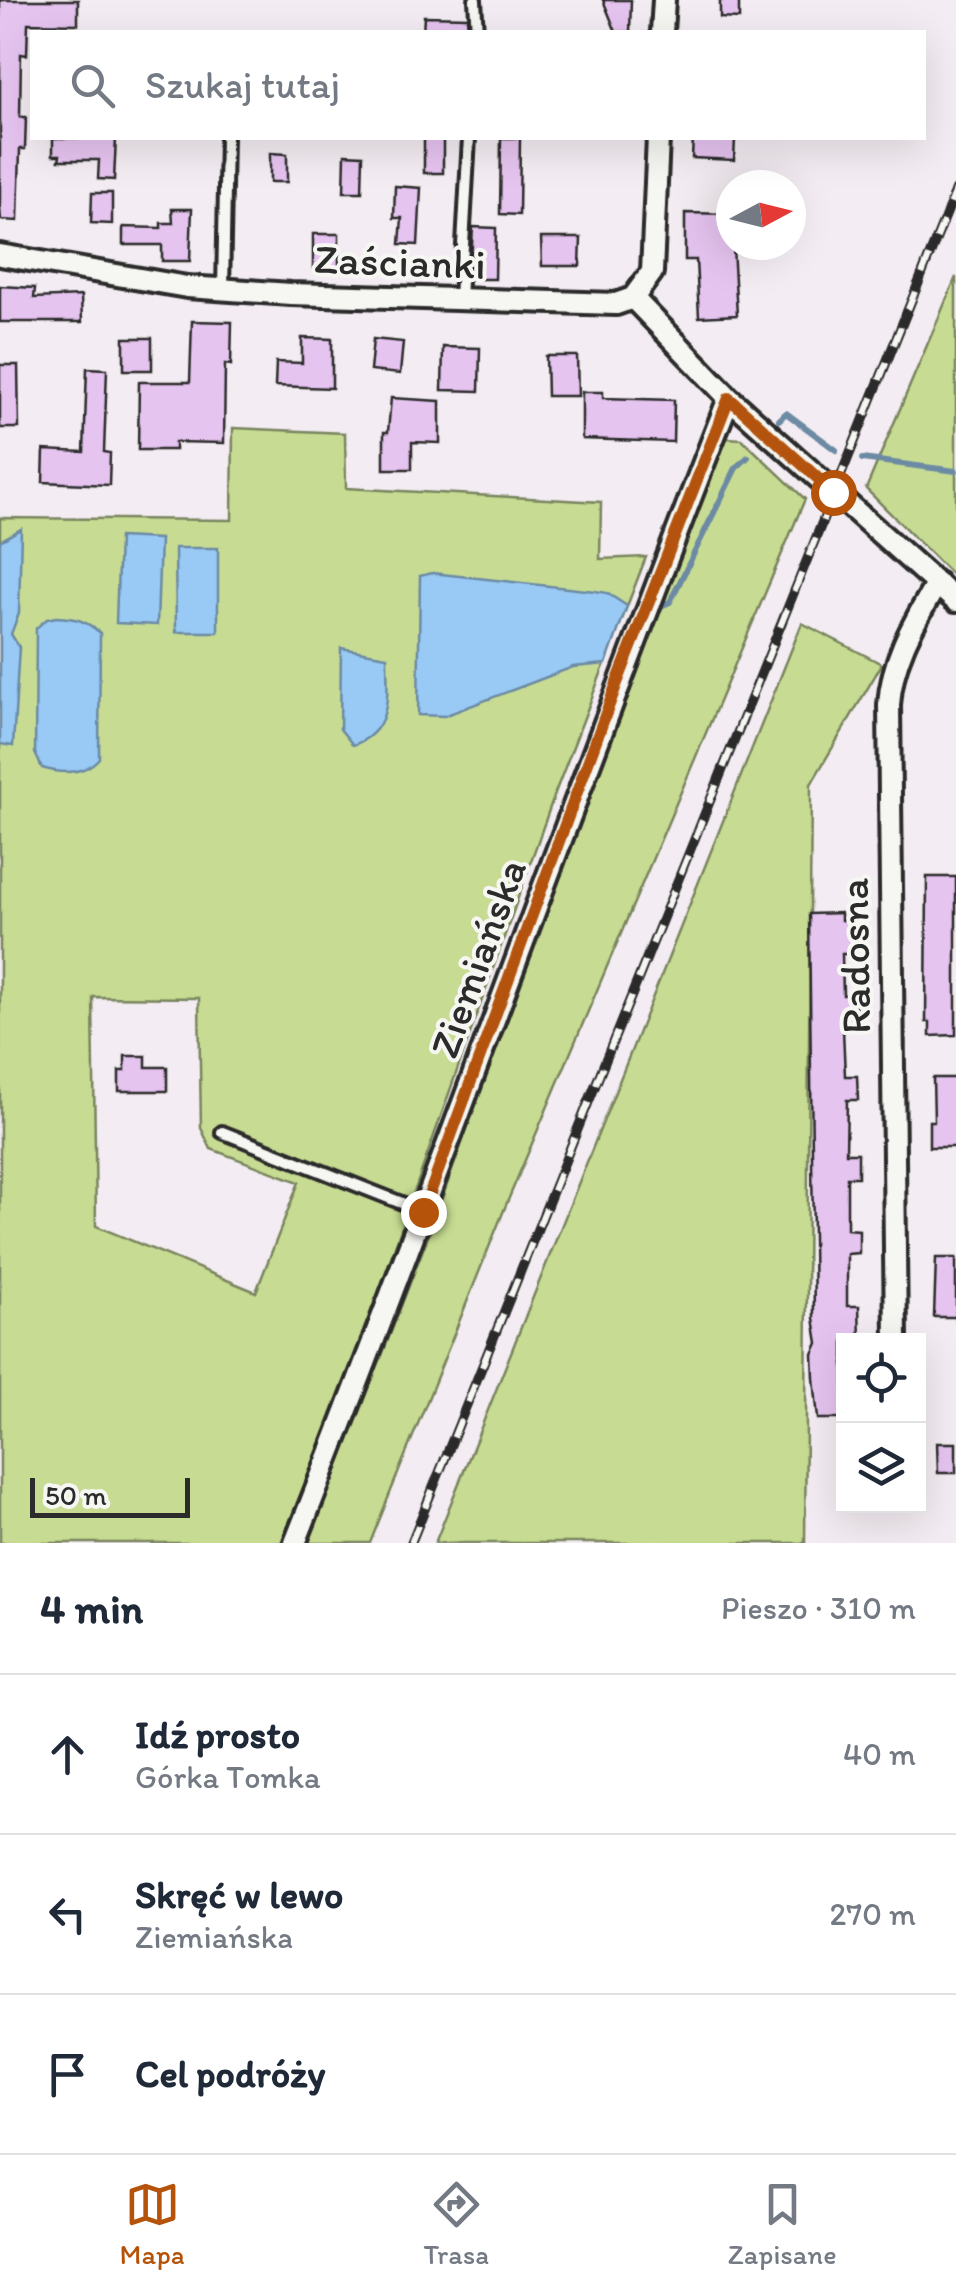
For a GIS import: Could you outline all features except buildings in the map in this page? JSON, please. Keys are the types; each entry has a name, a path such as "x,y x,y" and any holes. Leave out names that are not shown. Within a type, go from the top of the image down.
{"street":[{"path":"662,30 664,0"},
{"path":"658,140 652,272 632,298 729,398 956,601"},
{"name":"Zaścianki","path":"0,255 223,290 598,306 632,298"},
{"name":"Ziemiańska","path":"295,1543 423,1212 617,683 729,398"},
{"name":"Radosna","path":"896,1333 889,705 891,675 903,643 937,582"}],"lane":[{"path":"475,0 477,30"},
{"path":"223,290 226,140"},
{"path":"460,300 469,140"},
{"path":"222,1132 423,1212"}],"green space":[{"path":"956,277 956,579 866,489"},
{"path":"233,428 345,433 346,488 601,502 600,559 646,557 555,793 363,1337 281,1543 0,1543 0,518 232,520","holes":["93,997 199,998 201,1128 211,1149 299,1182 256,1292 96,1226"]},
{"path":"727,438 742,439 805,499 506,1205 370,1543 309,1543 431,1229 597,769"},
{"path":"802,623 882,664 811,784 805,1543 435,1543"}],"water":[{"path":"21,529 19,613 11,634 19,647 13,746 0,744 0,541"},
{"path":"119,537 160,539 157,625 116,623"},
{"path":"175,548 218,548 218,632 176,632"},
{"path":"432,573 607,593 627,606 606,664 573,667 444,716 418,715 420,576"},
{"path":"56,617 80,620 100,633 99,758 87,768 72,772 42,768 35,753 36,628"},
{"path":"341,648 387,656 387,696 382,720 366,739 353,745 340,729"}],"waterway":[{"path":"779,420 786,413 836,450"},
{"path":"656,608 670,602 736,468 748,457"},
{"path":"862,459 956,471"}],"railway":[{"path":"411,1543 956,190"}],"route":[{"path":"423,1212 617,683 729,398 833,492"}]}
